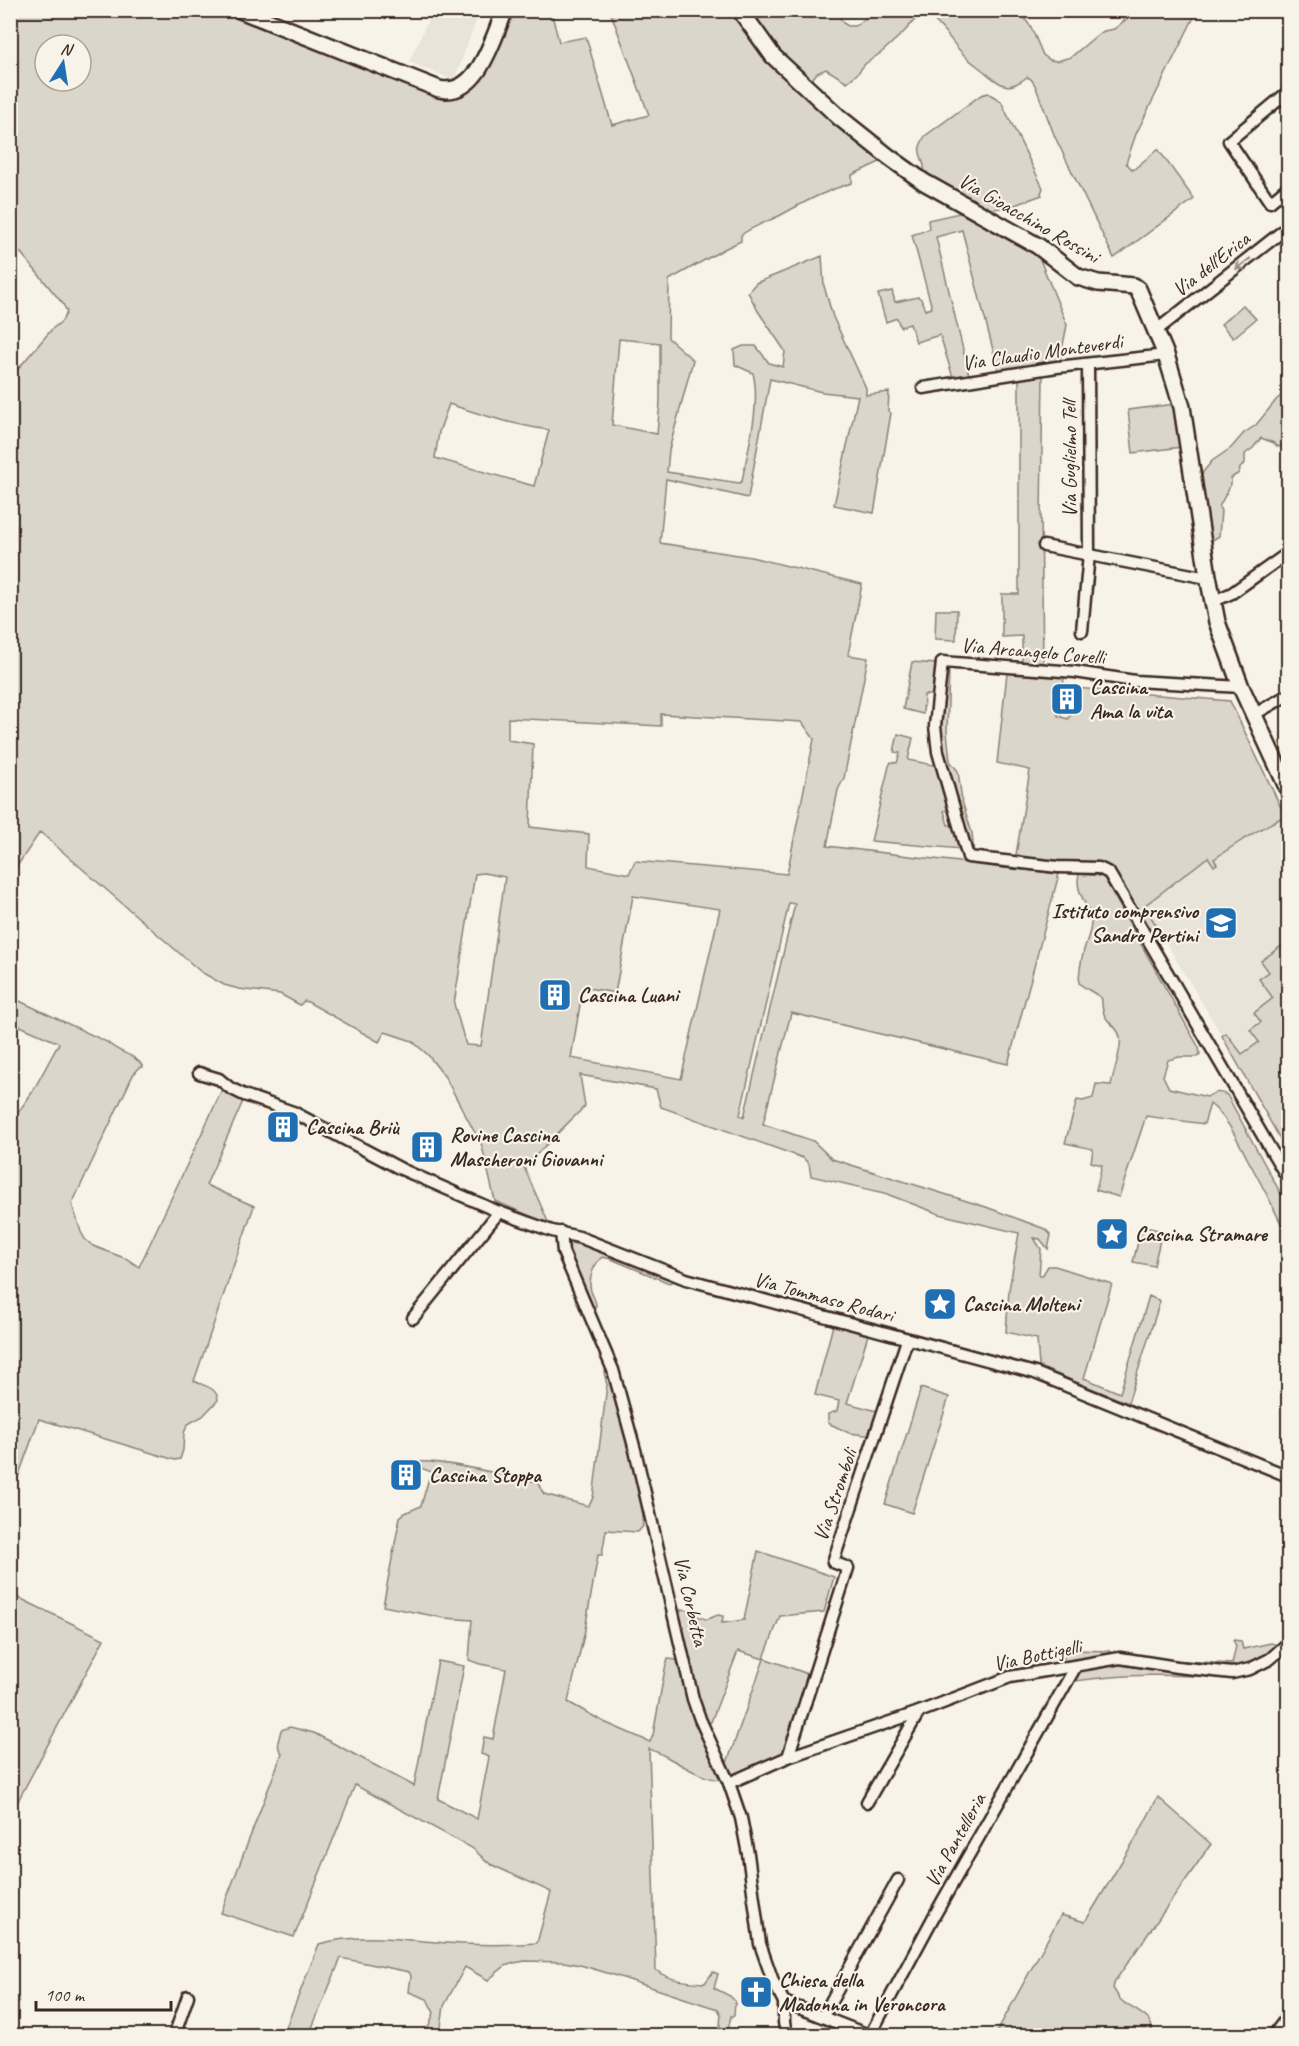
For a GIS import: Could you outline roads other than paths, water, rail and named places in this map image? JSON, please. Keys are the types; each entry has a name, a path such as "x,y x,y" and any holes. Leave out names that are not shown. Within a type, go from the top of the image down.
{"street":[{"path":"240,10 274,17 428,84 441,86 458,83 483,61 505,10"},
{"name":"Via Gioacchino Rossini","path":"740,10 773,57 840,118 924,182 1038,246 1078,277 1098,283 1134,286 1140,292 1166,356 1185,419 1212,602 1217,622 1241,687 1288,789"},
{"path":"1288,92 1229,141 1270,202 1288,187"},
{"name":"Via dell'Erica","path":"1156,330 1288,227"},
{"name":"Via Claudio Monteverdi","path":"923,388 1088,364 1166,356"},
{"name":"Via Guglielmo Tell","path":"1082,631 1089,554 1088,364"},
{"name":"Via Guglielmo Tell","path":"1044,546 1202,577 1208,576"},
{"path":"1212,602 1232,593 1288,553"},
{"name":"Via Arcangelo Corelli","path":"1241,687 1135,681 1075,672 942,662 935,726 938,752 968,857 1058,867 1099,867 1109,873 1288,1179"},
{"path":"1253,715 1288,695"},
{"name":"Via Tommaso Rodari","path":"199,1072 219,1079 244,1095 293,1112 401,1169 500,1212 579,1237 686,1279 1035,1373 1288,1476"},
{"path":"413,1318 500,1212"},
{"name":"Via Corbetta","path":"561,1232 563,1252 613,1370 643,1483 693,1699 738,1809 747,1844 760,1944 784,2007"},
{"name":"Via Stromboli","path":"788,1757 848,1568 833,1562 907,1340"},
{"name":"Via Bottigelli","path":"729,1784 788,1757 919,1712 1010,1677 1120,1658 1232,1673 1250,1669 1270,1659 1288,1642"},
{"name":"Via Pantelleria","path":"871,2035 933,1918 1076,1666"},
{"path":"867,1802 919,1712"},
{"path":"823,2016 898,1880"},
{"path":"174,2036 188,1996"},
{"path":"786,2036 784,2007 823,2016 871,2035"},
{"path":"1273,2036 1288,2016"}],"place":[{"name":"Cascina Ama la vita","path":"1067,699"},
{"name":"Istituto comprensivo Sandro Pertini","path":"1221,923"},
{"name":"Cascina Luani","path":"555,995"},
{"name":"Cascina Briù","path":"283,1127"},
{"name":"Rovine Cascina Mascheroni Giovanni","path":"427,1147"},
{"name":"Cascina Stramare","path":"1112,1234"},
{"name":"Cascina Molteni","path":"940,1304"},
{"name":"Cascina Stoppa","path":"406,1475"},
{"name":"Chiesa della Madonna in Veroncora","path":"756,1992"}]}
